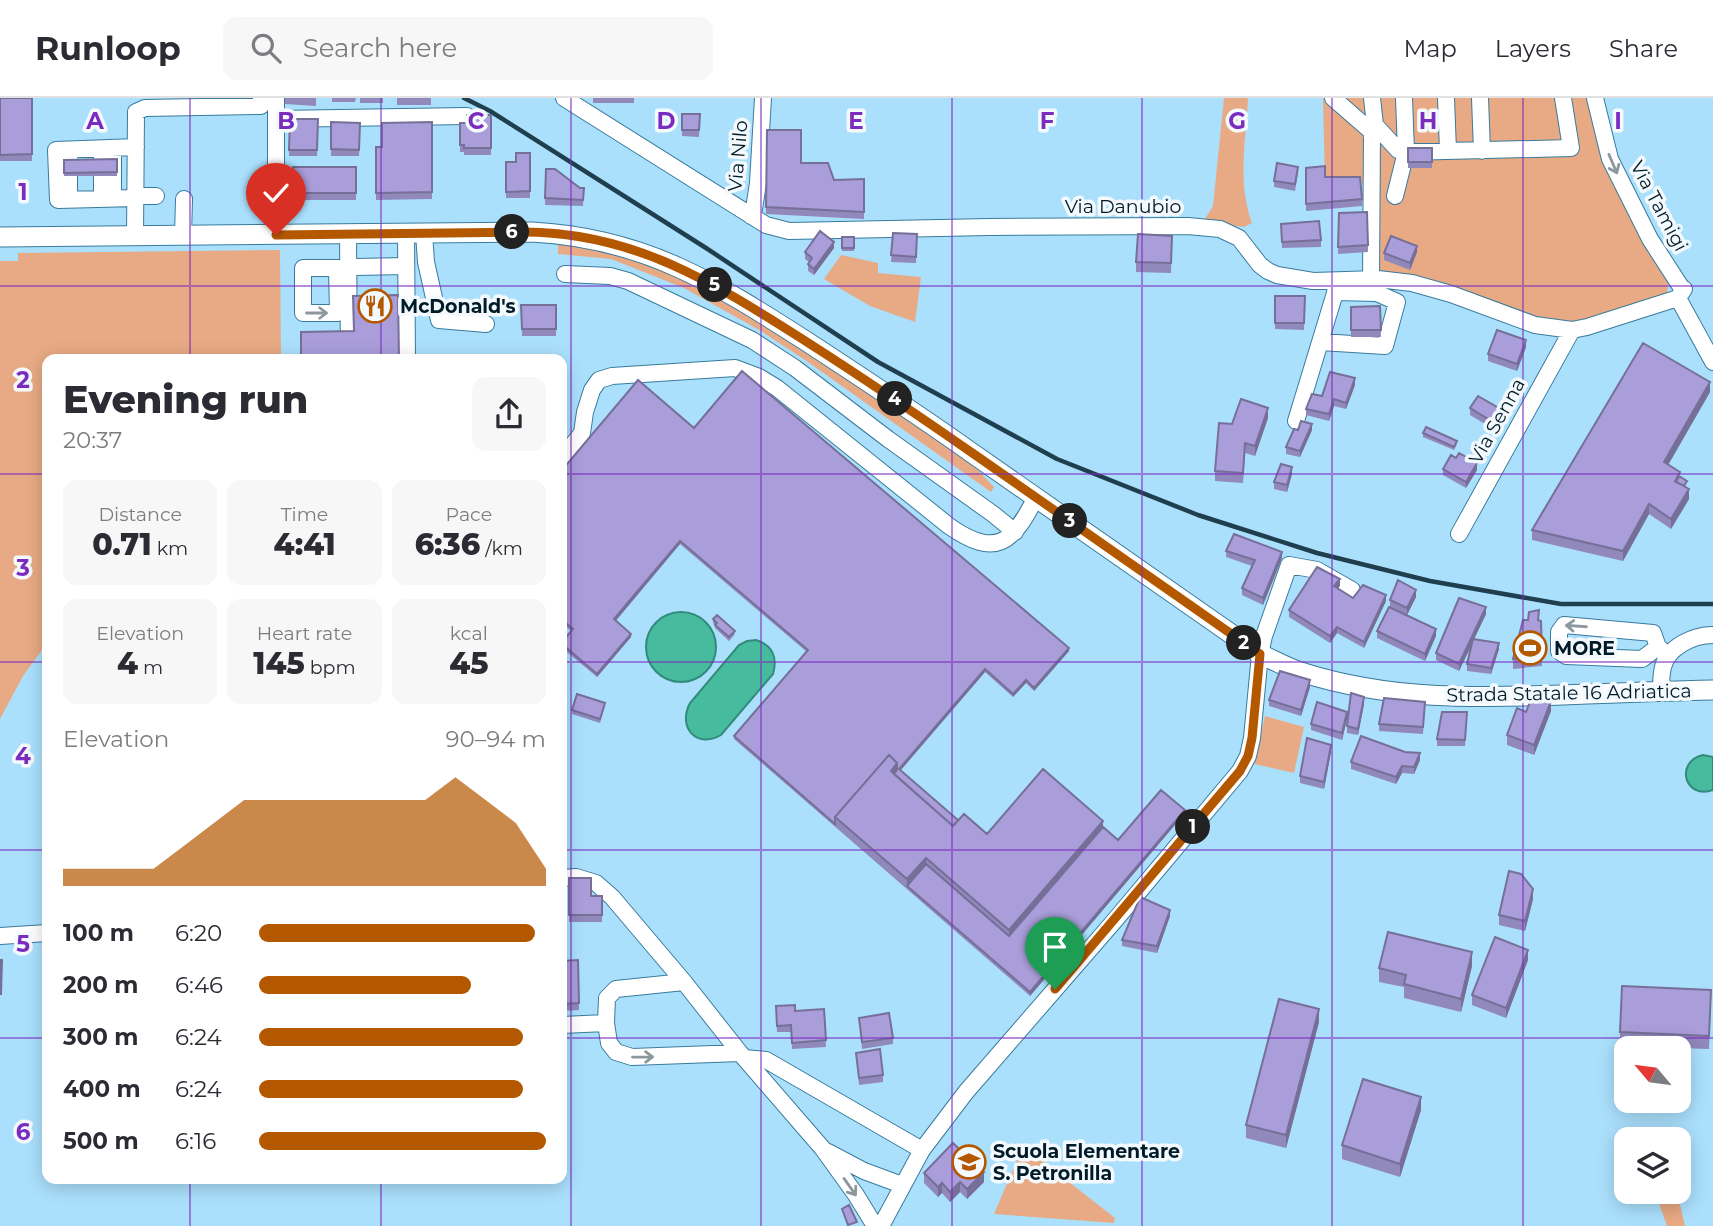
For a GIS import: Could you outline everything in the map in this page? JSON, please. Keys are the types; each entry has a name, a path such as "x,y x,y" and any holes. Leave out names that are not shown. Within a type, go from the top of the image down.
{"main road":[{"name":"Strada Statale 16 Adriatica","path":"0,237 523,232 552,233 615,244 667,262 718,286 765,315 890,396 1260,654 1304,673 1349,686 1452,697 1507,698 1713,691"}],"street":[{"path":"135,236 136,112 145,103 261,106 261,98"},
{"path":"276,98 276,235"},
{"name":"Via Danubio","path":"564,98 766,225 789,231 990,227 1220,229 1239,238 1260,265 1277,275 1336,286 1371,279 1412,283 1451,294 1535,325 1572,330 1681,294"},
{"name":"Via Nilo","path":"751,216 758,183 763,98"},
{"path":"1333,98 1372,132 1371,279"},
{"path":"1372,98 1375,125 1398,150 1406,152 1571,148 1563,98"},
{"path":"1395,196 1406,152 1404,98"},
{"path":"1446,98 1448,151"},
{"path":"1480,98 1482,150"},
{"name":"Via Tamigi","path":"1595,98 1610,159 1650,239 1681,287 1681,294 1713,362"},
{"path":"276,119 467,116"},
{"path":"107,148 108,198"},
{"path":"136,148 56,150 58,200 156,196"},
{"path":"74,150 75,200"},
{"path":"183,236 184,199"},
{"path":"407,354 406,266 415,233"},
{"path":"415,233 426,262 439,320 486,324"},
{"path":"348,234 343,268 349,354"},
{"path":"343,268 406,266"},
{"path":"565,274 610,276 628,281 752,340 795,368 1015,532"},
{"path":"1296,421 1336,286 1377,293 1397,302 1385,346 1320,342"},
{"name":"Via Senna","path":"1459,534 1572,330"},
{"path":"567,452 582,433 592,390 599,380 611,376 735,368 759,377 777,388 971,540 986,544 1008,538 1026,519 1036,498"},
{"path":"881,1226 922,1150 966,1092 1240,771 1248,756 1252,738 1264,636 1289,565 1317,570 1352,590"},
{"path":"1667,691 1663,651 1653,633 1564,625 1559,632 1559,651 1566,656 1642,659 1663,651 1682,643 1713,635"},
{"path":"567,878 576,877 596,883 612,897 822,1149 875,1226"},
{"path":"0,936 42,933"},
{"path":"684,982 616,989 607,999 606,1023 609,1043 616,1052 632,1057 742,1056 766,1060 922,1150"},
{"path":"567,1025 606,1023"},
{"path":"822,1149 864,1171 902,1185"}],"shaded area":[{"path":"1224,98 1248,98 1244,177 1247,208 1252,223 1244,227 1203,222 1213,206"},
{"path":"1323,98 1589,98 1645,243 1668,282 1667,295 1658,303 1556,337 1455,296 1375,276 1371,183 1325,184"},
{"path":"558,241 668,267 822,361 975,467 994,487 991,492 761,331 684,288 611,259 558,254"},
{"path":"280,250 281,354 42,354 42,650 23,676 0,719 0,261 18,261 18,253"},
{"path":"841,255 878,263 878,273 921,277 915,322 870,306 824,279"},
{"path":"681,612 706,622 716,647 706,672 681,682 656,672 646,647 656,622"},
{"path":"756,640 772,652 775,662 773,674 721,735 712,739 697,738 688,728 686,721 690,703 739,645"},
{"path":"1265,716 1304,727 1294,773 1254,764"},
{"path":"1703,755 1713,757 1713,790 1703,792 1690,785 1686,772 1694,759"},
{"path":"1023,1146 1115,1218 1114,1223 994,1214"},
{"path":"1659,1204 1680,1204 1685,1226 1667,1226"}],"building":[{"path":"0,98 32,98 32,154 0,155"},
{"path":"682,114 700,114 699,130 682,130"},
{"path":"467,115 491,115 491,148 464,148 464,145 460,145 460,123 468,123"},
{"path":"290,119 318,119 317,150 289,150"},
{"path":"331,122 360,123 359,150 331,149"},
{"path":"432,122 432,192 376,193 376,147 382,147 382,123"},
{"path":"767,130 801,130 801,163 828,163 834,180 864,179 864,212 766,207"},
{"path":"1408,148 1432,148 1432,162 1408,162"},
{"path":"516,153 530,153 530,191 506,192 506,162 516,162"},
{"path":"117,159 117,172 64,173 64,160"},
{"path":"1277,163 1298,167 1295,184 1274,181"},
{"path":"1325,166 1325,177 1360,177 1362,199 1306,204 1306,168"},
{"path":"293,167 356,167 356,193 293,193"},
{"path":"546,169 555,169 580,188 584,188 583,200 545,198"},
{"path":"1367,212 1368,245 1338,247 1339,213"},
{"path":"1319,221 1321,240 1282,242 1281,224"},
{"path":"820,231 834,242 814,269 808,264 812,258 805,252"},
{"path":"893,233 917,234 916,257 891,255"},
{"path":"1138,234 1172,236 1171,263 1136,262"},
{"path":"1391,236 1417,246 1410,263 1384,253"},
{"path":"842,237 854,237 854,248 842,248"},
{"path":"398,295 399,354 301,354 301,332 354,331 353,296"},
{"path":"1275,296 1305,296 1304,323 1275,323"},
{"path":"521,305 556,305 556,329 522,329"},
{"path":"1380,306 1381,330 1351,330 1351,307"},
{"path":"1497,330 1526,340 1517,364 1488,354"},
{"path":"1643,343 1710,382 1664,462 1680,472 1675,481 1689,489 1671,519 1649,504 1623,551 1532,530"},
{"path":"742,371 1069,648 1034,688 1026,680 1013,694 985,669 899,769 958,820 953,826 894,774 897,763 889,755 835,817 835,824 734,736 808,650 680,541 614,619 631,634 597,674 567,648 567,636 573,629 567,624 567,464 638,380 694,428"},
{"path":"1330,372 1355,378 1346,403 1334,399 1329,414 1306,409 1312,394 1322,396"},
{"path":"1478,396 1502,410 1495,423 1470,408"},
{"path":"1241,399 1268,408 1255,446 1245,443 1243,473 1215,471 1219,423 1232,424"},
{"path":"1301,421 1312,424 1300,451 1286,447 1294,429 1298,430"},
{"path":"1426,427 1457,441 1454,447 1423,433"},
{"path":"1459,453 1477,463 1466,482 1443,469 1451,455 1456,458"},
{"path":"1281,464 1292,467 1287,485 1274,482"},
{"path":"1679,476 1687,481 1684,486 1676,482"},
{"path":"1234,534 1282,552 1263,598 1242,588 1255,560 1226,551"},
{"path":"1317,567 1340,579 1334,586 1353,598 1363,585 1386,595 1364,642 1337,627 1330,636 1289,610"},
{"path":"1398,580 1416,590 1407,608 1390,600"},
{"path":"1459,598 1486,607 1459,664 1436,653"},
{"path":"1389,607 1436,629 1425,654 1377,631"},
{"name":"MORE","path":"1539,610 1542,656 1513,659 1523,620 1528,620 1529,612"},
{"path":"717,615 735,631 729,637 715,625 717,623 713,619"},
{"path":"1473,639 1499,643 1491,668 1467,664"},
{"path":"1280,671 1310,680 1301,710 1269,700"},
{"path":"1351,693 1364,697 1358,729 1347,726"},
{"path":"577,694 605,703 600,719 572,710"},
{"path":"1533,694 1551,701 1534,745 1507,735 1517,708 1526,712"},
{"path":"1384,698 1425,702 1423,727 1379,724"},
{"path":"1317,702 1347,712 1342,733 1311,724"},
{"path":"1442,712 1467,712 1465,740 1437,739"},
{"path":"1361,736 1405,752 1420,753 1414,767 1402,766 1396,777 1351,762"},
{"path":"1307,738 1331,745 1324,782 1300,776"},
{"path":"889,755 897,763 891,771 953,826 964,814 987,834 1043,769 1103,821 1009,930 926,858 907,879 835,817"},
{"path":"1161,790 1185,810 1030,992 907,886 926,864 1009,936 1103,827 1118,840"},
{"path":"1509,871 1521,874 1533,889 1525,921 1499,915"},
{"path":"569,878 591,878 591,896 602,896 602,915 569,915"},
{"path":"1140,897 1170,910 1157,946 1122,940"},
{"path":"1388,932 1472,952 1461,999 1404,984 1406,975 1379,968"},
{"path":"1495,937 1528,950 1506,1008 1472,995"},
{"path":"2,960 1,994 0,994"},
{"path":"578,960 579,1003 567,1004 567,961"},
{"path":"1622,986 1711,990 1709,1036 1620,1032"},
{"path":"1279,999 1319,1009 1286,1135 1246,1125"},
{"path":"795,1005 795,1011 824,1009 826,1040 792,1043 791,1025 777,1026 776,1006"},
{"path":"889,1013 893,1038 862,1042 859,1018"},
{"path":"880,1049 883,1075 859,1078 856,1053"},
{"path":"1363,1079 1421,1097 1400,1164 1342,1145"},
{"path":"953,1143 984,1172 967,1189 960,1182 950,1192 942,1183 938,1187 924,1173"},
{"path":"849,1205 857,1222 848,1225 842,1209"}],"railway":[{"path":"464,98 490,111 706,248 878,362 1057,459 1198,515 1317,553 1430,581 1561,604 1713,604"}],"place":[{"name":"McDonald's","path":"375,306"},
{"name":"MORE","path":"1530,648"},
{"name":"Scuola Elementare S. Petronilla","path":"969,1162"}],"route":[{"path":"276,235 552,233 615,244 667,262 737,297 890,396 1260,654 1252,738 1248,756 1240,771 1055,989"}]}
